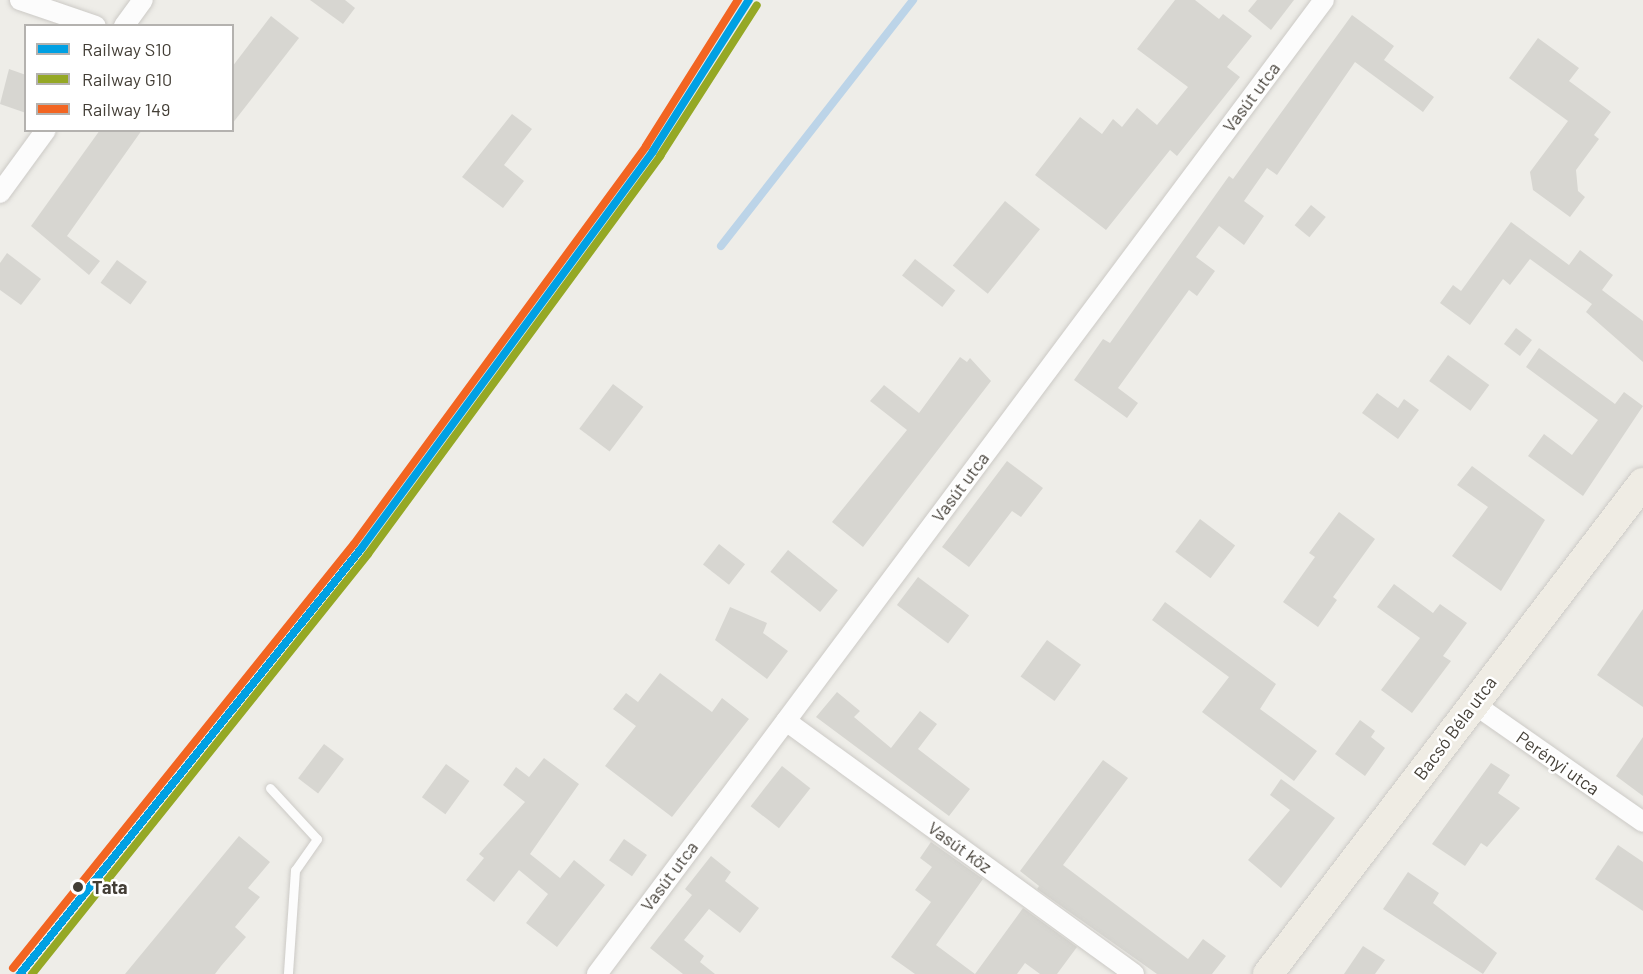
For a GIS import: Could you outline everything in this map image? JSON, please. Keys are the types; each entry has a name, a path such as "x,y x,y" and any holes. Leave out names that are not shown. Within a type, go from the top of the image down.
{"main road":[{"name":"Bacsó Béla utca","path":"1268,974 1643,483"}],"street":[{"path":"20,0 90,24"},
{"path":"125,24 143,0"},
{"name":"Vasút utca","path":"597,974 1323,0"},
{"path":"0,193 45,132"},
{"name":"Perényi utca","path":"1473,704 1643,822"},
{"name":"Vasút köz","path":"786,721 1134,974"}],"lane":[{"path":"270,788 317,839 302,856 293,878 288,974"}],"building":[{"path":"310,0 345,0 355,8 343,24"},
{"path":"1175,0 1195,0 1219,19 1223,14 1252,36 1227,67 1240,77 1177,156 1170,150 1106,230 1035,175 1080,117 1102,134 1113,119 1122,127 1137,108 1157,125 1188,87 1137,49"},
{"path":"1257,0 1294,0 1271,30 1248,11"},
{"path":"1352,15 1394,46 1384,60 1434,97 1423,112 1355,62 1277,175 1267,168 1244,201 1264,216 1244,245 1219,226 1196,257 1215,271 1197,296 1189,290 1118,388 1138,403 1127,418 1074,380 1103,339 1110,343 1229,176 1233,179"},
{"path":"271,16 299,38 234,121 234,64"},
{"path":"1538,38 1579,68 1569,81 1611,112 1594,135 1599,139 1576,170 1578,191 1585,197 1570,217 1533,190 1530,172 1568,121 1509,78"},
{"path":"9,69 24,74 24,112 0,104"},
{"path":"512,114 532,129 504,165 524,181 503,208 462,177"},
{"path":"99,132 141,132 67,236 100,261 89,275 31,226"},
{"path":"1005,201 1040,229 988,294 953,266"},
{"path":"1311,205 1326,217 1309,237 1295,225"},
{"path":"1511,222 1569,265 1580,250 1613,275 1602,290 1643,321 1643,362 1586,312 1592,304 1530,259 1510,285 1503,279 1470,325 1440,303 1453,285 1461,291"},
{"path":"7,253 41,279 21,305 0,290 0,263"},
{"path":"915,259 955,290 942,307 902,276"},
{"path":"117,260 147,282 130,304 101,283"},
{"path":"1516,328 1532,340 1520,356 1504,344"},
{"path":"1539,348 1615,404 1624,392 1643,406 1583,496 1528,456 1544,434 1572,455 1598,420 1526,367"},
{"path":"1448,355 1489,385 1470,411 1429,381"},
{"path":"960,357 967,362 970,358 991,381 863,547 832,522 907,430 870,401 884,385 919,413"},
{"path":"613,384 643,407 610,452 579,429"},
{"path":"1377,393 1398,408 1404,399 1419,410 1398,439 1362,413"},
{"path":"1007,461 1043,488 1021,517 1012,511 969,567 942,547"},
{"path":"1472,466 1545,520 1501,591 1452,556 1488,507 1457,485"},
{"path":"1339,512 1375,539 1333,597 1337,600 1318,627 1283,602 1315,557 1309,553"},
{"path":"1200,519 1235,545 1210,578 1175,552"},
{"path":"719,544 745,564 729,585 703,564"},
{"path":"788,550 838,590 820,612 770,572"},
{"path":"918,577 969,616 948,643 897,605"},
{"path":"1394,584 1433,613 1440,604 1467,623 1443,656 1451,661 1412,713 1381,690 1420,638 1377,607"},
{"path":"1165,602 1276,684 1260,709 1317,751 1294,781 1202,712 1229,677 1152,620"},
{"path":"730,607 767,623 763,633 788,651 767,679 715,640"},
{"path":"1643,609 1643,707 1597,675"},
{"path":"1047,640 1081,665 1055,701 1021,676"},
{"path":"660,673 712,712 722,698 749,719 672,817 605,766 636,726 613,709 626,693 638,702"},
{"path":"837,692 860,711 854,717 891,748 920,711 937,724 918,749 970,789 949,816 816,717"},
{"path":"1360,720 1375,731 1371,737 1385,748 1365,776 1335,754"},
{"path":"1643,737 1643,796 1616,776"},
{"path":"324,744 344,759 318,793 298,778"},
{"path":"544,758 579,784 530,854 560,878 574,860 605,885 557,947 526,923 548,894 519,870 494,902 466,880 484,858 479,854 525,802 503,785 516,767 529,777"},
{"path":"1103,760 1128,778 1063,865 1188,959 1203,939 1226,956 1212,974 1157,974 1037,889 1039,886 1020,871"},
{"path":"1491,763 1510,775 1498,793 1520,808 1487,847 1481,843 1465,866 1432,844"},
{"path":"446,764 469,781 445,814 422,797"},
{"path":"782,766 810,788 779,828 751,806"},
{"path":"1281,779 1335,818 1281,888 1248,860 1290,810 1270,795"},
{"path":"239,836 270,862 248,888 260,897 235,927 246,937 215,974 125,974"},
{"path":"624,839 647,855 632,876 609,860"},
{"path":"931,842 983,879 936,945 975,974 915,974 891,957 931,902 915,890 932,867 920,858"},
{"path":"1618,845 1643,862 1643,911 1595,879"},
{"path":"711,856 731,872 725,881 759,908 740,933 709,909 684,940 704,956 700,962 715,974 683,974 650,948 692,895 685,889"},
{"path":"1408,872 1439,893 1433,903 1497,953 1483,974 1383,909"},
{"path":"1023,908 1077,947 1057,974 1040,974 1025,963 1017,974 975,974"},
{"path":"1363,946 1385,960 1375,974 1344,974"}],"waterway":[{"path":"721,246 913,0"}],"rail line":[{"name":"149","path":"13,968 354,544 646,146 738,0"},
{"name":"S10","path":"20,974 361,549 653,151 749,0"},
{"name":"G10","path":"32,974 368,554 660,156 757,5"}],"place":[{"name":"Tata","path":"78,887"}]}
